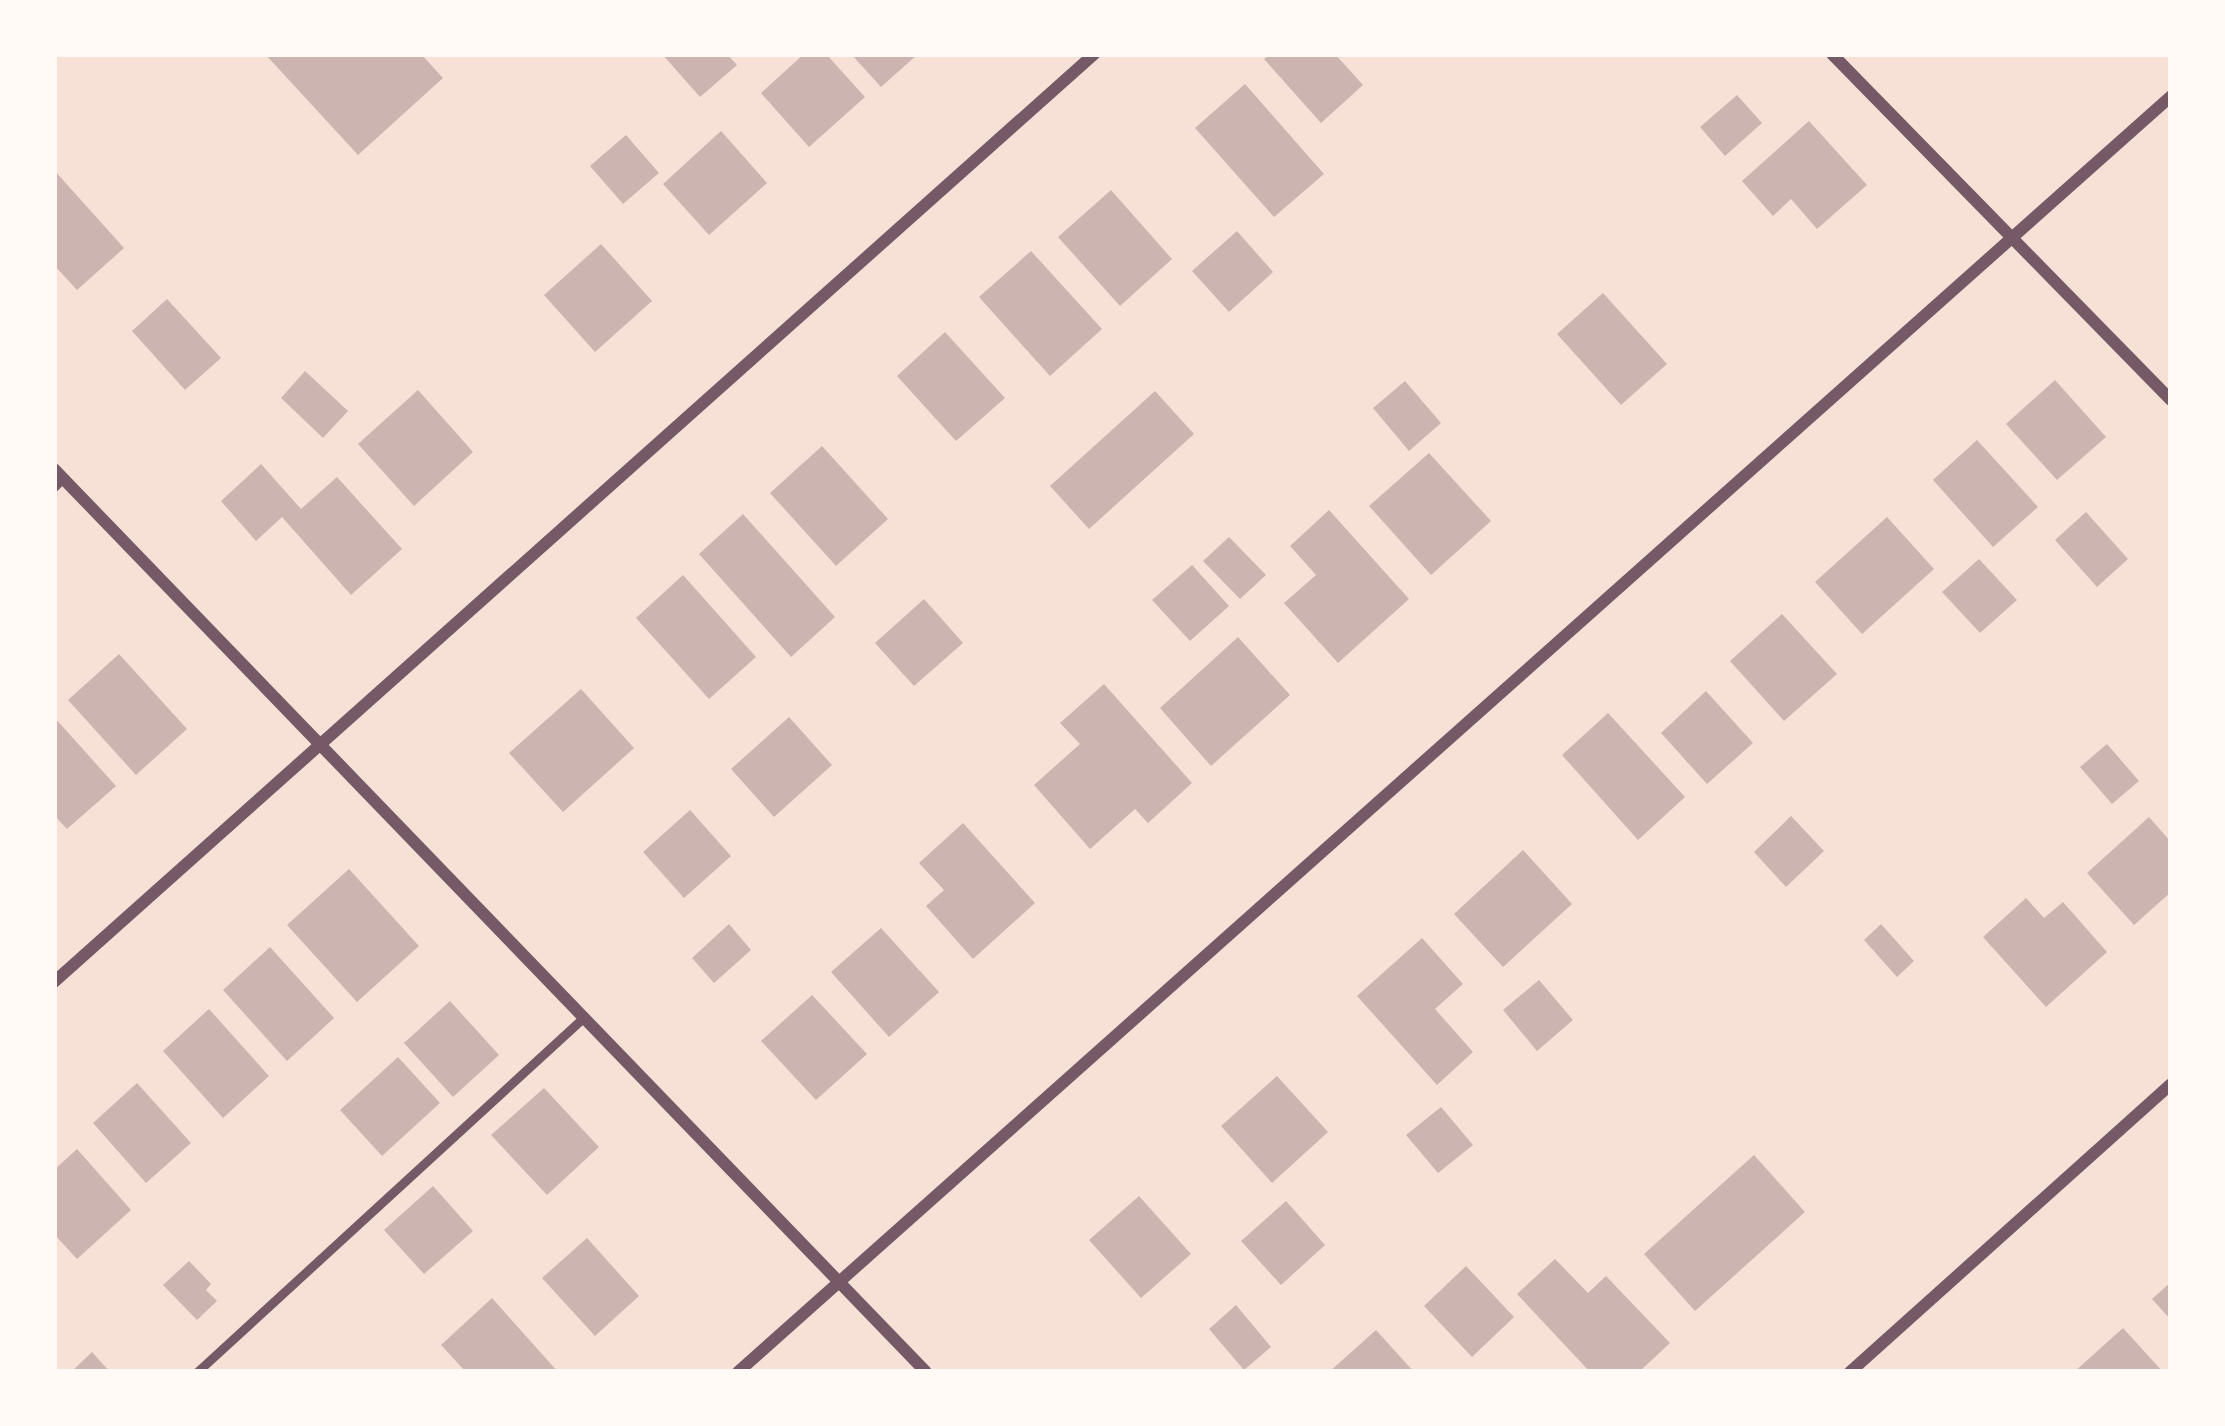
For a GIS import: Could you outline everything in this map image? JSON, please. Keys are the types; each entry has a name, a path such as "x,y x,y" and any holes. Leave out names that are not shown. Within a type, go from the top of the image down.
{"street":[{"path":"54,982 1094,54"},
{"path":"1832,54 2171,400"},
{"path":"738,1372 2171,96"},
{"path":"57,478 926,1372"},
{"path":"1850,1372 2171,1084"}],"lane":[{"path":"197,1372 584,1017"}],"building":[{"path":"265,54 421,54 443,78 358,155"},
{"path":"662,54 727,54 737,65 700,97"},
{"path":"804,54 826,54 865,97 809,147 761,93"},
{"path":"851,54 918,54 881,87"},
{"path":"1270,54 1335,54 1363,85 1321,123 1264,59"},
{"path":"1245,84 1324,174 1274,217 1195,128"},
{"path":"1737,95 1762,123 1725,156 1700,127"},
{"path":"1809,121 1867,185 1817,229 1791,199 1773,216 1742,181"},
{"path":"721,131 767,183 709,235 663,184"},
{"path":"626,135 659,173 623,204 590,166"},
{"path":"54,170 124,248 77,290 54,265"},
{"path":"1111,190 1172,259 1120,306 1058,237"},
{"path":"1237,231 1273,272 1229,312 1192,271"},
{"path":"601,244 652,301 595,352 544,295"},
{"path":"1031,251 1102,329 1050,376 979,297"},
{"path":"1603,293 1667,364 1621,405 1557,334"},
{"path":"167,299 221,358 185,390 132,331"},
{"path":"945,332 1005,398 956,441 897,376"},
{"path":"305,371 348,411 323,438 281,398"},
{"path":"2055,380 2106,437 2057,480 2006,424"},
{"path":"1405,381 1441,423 1409,451 1373,408"},
{"path":"418,390 473,452 414,506 358,444"},
{"path":"1155,391 1194,434 1089,529 1050,486"},
{"path":"1977,440 2038,507 1993,547 1933,480"},
{"path":"822,446 888,519 836,566 770,493"},
{"path":"1429,453 1491,521 1431,575 1369,506"},
{"path":"261,464 301,509 337,477 402,549 351,595 282,517 256,541 221,501"},
{"path":"1329,510 1409,599 1338,663 1284,603 1316,575 1290,546"},
{"path":"2086,512 2128,559 2097,587 2055,540"},
{"path":"743,514 835,617 791,657 699,554"},
{"path":"1887,517 1934,569 1862,634 1815,582"},
{"path":"1229,537 1266,575 1240,599 1203,561"},
{"path":"1979,559 2017,600 1980,633 1942,592"},
{"path":"1192,565 1229,606 1190,641 1152,600"},
{"path":"683,575 756,657 709,699 636,618"},
{"path":"924,599 963,643 914,686 875,643"},
{"path":"1782,614 1837,674 1784,721 1730,661"},
{"path":"1238,637 1290,695 1211,766 1160,708"},
{"path":"119,654 187,729 136,775 68,700"},
{"path":"1104,684 1192,783 1148,823 1135,809 1090,849 1034,785 1080,744 1060,723"},
{"path":"581,689 634,748 563,812 509,753"},
{"path":"1706,691 1753,743 1707,784 1661,733"},
{"path":"1608,713 1685,797 1638,840 1562,755"},
{"path":"54,717 116,786 67,829 54,815"},
{"path":"789,717 832,765 774,817 731,769"},
{"path":"2107,744 2139,781 2112,804 2080,767"},
{"path":"690,810 731,856 684,898 643,852"},
{"path":"1791,816 1824,851 1786,887 1754,852"},
{"path":"2149,817 2171,842 2171,892 2134,925 2087,873"},
{"path":"963,823 1035,903 973,959 926,906 944,890 919,863"},
{"path":"1523,850 1572,904 1503,967 1454,914"},
{"path":"349,869 419,946 357,1002 287,925"},
{"path":"2026,898 2044,918 2063,902 2107,952 2046,1007 1983,937"},
{"path":"729,924 751,950 714,983 692,958"},
{"path":"1881,924 1914,961 1897,977 1864,940"},
{"path":"881,928 939,992 889,1037 831,972"},
{"path":"1422,938 1463,984 1435,1009 1473,1052 1437,1085 1357,996"},
{"path":"270,947 334,1018 287,1061 223,990"},
{"path":"1539,980 1573,1020 1537,1051 1503,1010"},
{"path":"812,995 867,1054 816,1100 761,1041"},
{"path":"450,1001 499,1055 453,1097 404,1043"},
{"path":"209,1009 269,1076 223,1118 163,1051"},
{"path":"398,1057 440,1103 382,1156 340,1110"},
{"path":"1277,1076 1328,1132 1272,1183 1221,1126"},
{"path":"137,1083 191,1143 146,1183 93,1123"},
{"path":"544,1088 599,1147 547,1195 491,1135"},
{"path":"1441,1107 1473,1145 1438,1173 1406,1135"},
{"path":"77,1149 131,1210 77,1259 54,1234 54,1170"},
{"path":"1754,1155 1805,1212 1695,1311 1644,1254"},
{"path":"433,1186 473,1231 424,1274 384,1230"},
{"path":"1139,1196 1191,1254 1141,1298 1089,1240"},
{"path":"1286,1201 1325,1245 1281,1285 1241,1241"},
{"path":"587,1238 639,1296 595,1336 542,1278"},
{"path":"1555,1259 1588,1293 1606,1276 1670,1343 1639,1372 1590,1372 1517,1294"},
{"path":"189,1261 211,1284 206,1290 217,1301 197,1320 163,1285"},
{"path":"1466,1266 1514,1317 1472,1357 1424,1306"},
{"path":"2171,1282 2171,1320 2152,1299"},
{"path":"492,1298 558,1372 466,1372 441,1345"},
{"path":"1236,1305 1271,1347 1244,1370 1209,1329"},
{"path":"2123,1328 2163,1372 2074,1372"},
{"path":"1376,1330 1414,1372 1329,1372"},
{"path":"92,1352 110,1372 71,1372"}]}
